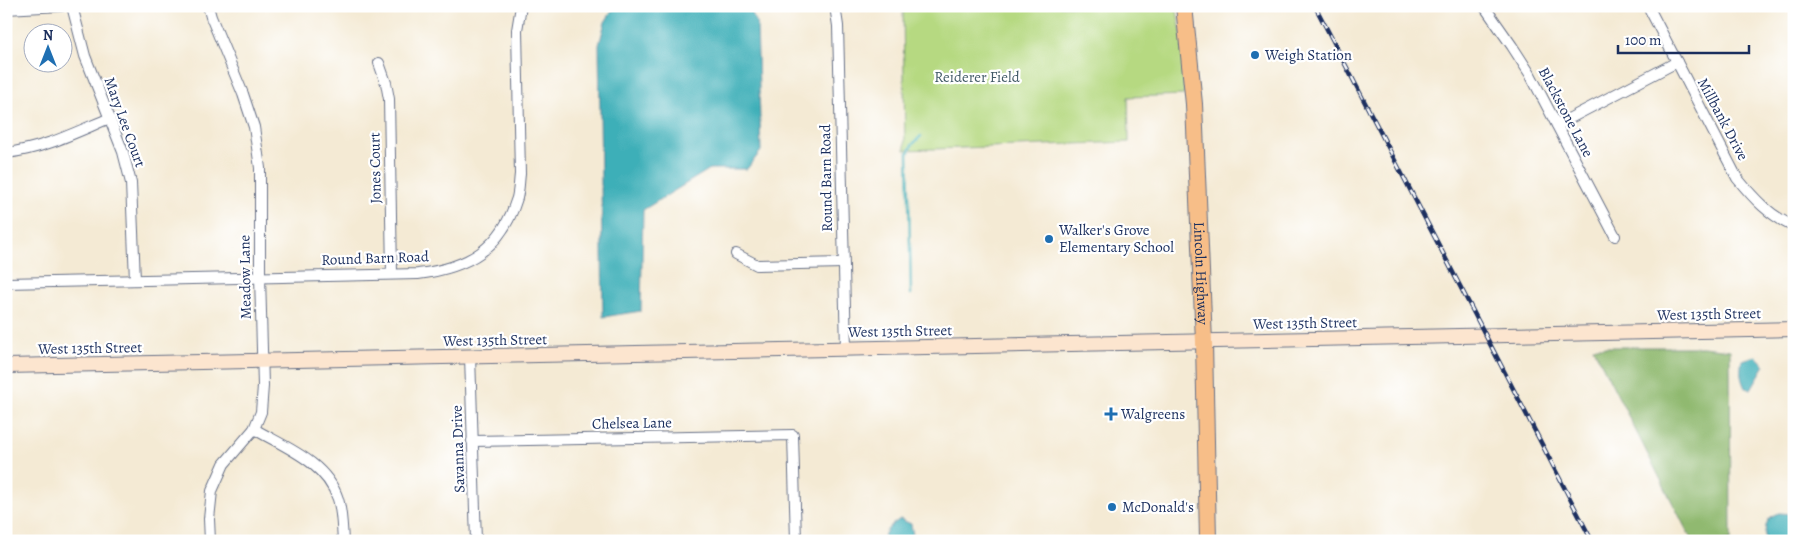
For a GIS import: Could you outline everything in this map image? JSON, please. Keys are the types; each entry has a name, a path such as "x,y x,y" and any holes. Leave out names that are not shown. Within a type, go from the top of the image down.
{"main road":[{"name":"Lincoln Highway","path":"1184,6 1194,104 1204,342 1208,541"}],"street":[{"path":"6,9 61,6"},
{"name":"Mary Lee Court","path":"72,6 84,56 123,152 130,183 135,280"},
{"name":"Meadow Lane","path":"208,6 210,17 243,94 254,128 260,168 262,360 261,412 254,429 224,464 212,491 210,541"},
{"name":"Round Barn Road","path":"6,283 434,272 458,266 477,256 496,239 517,197 520,174 517,30 521,6"},
{"name":"Round Barn Road","path":"835,6 838,26 846,349"},
{"name":"Blackstone Lane","path":"1484,6 1512,46 1557,125 1615,236"},
{"name":"Millbank Drive","path":"1648,6 1737,178 1755,200 1776,218 1794,227"},
{"path":"1557,125 1677,62"},
{"name":"Jones Court","path":"379,63 389,99 392,274"},
{"path":"6,153 23,152 47,144 110,118"},
{"path":"736,254 757,266 843,263"},
{"name":"West 135th Street","path":"6,366 1794,328"},
{"name":"Savanna Drive","path":"470,356 476,541"},
{"path":"254,429 316,466 338,498 342,521 342,541"},
{"name":"Chelsea Lane","path":"472,441 793,435 796,541"}],"green space":[{"name":"Reiderer Field","path":"903,6 1176,6 1183,42 1184,95 1128,97 1129,142 905,150"},
{"path":"1593,347 1703,347 1730,350 1731,541 1692,541"}],"water":[{"path":"615,6 749,6 757,25 761,151 747,169 710,169 643,210 641,311 603,317 599,45 605,22"},
{"path":"1756,356 1765,365 1751,389 1745,388 1741,374 1742,360"},
{"path":"1779,513 1794,514 1794,541 1764,541 1768,520"},
{"path":"900,519 911,524 914,541 884,541 887,531"}],"waterway":[{"path":"911,294 908,153 912,145 921,136"}],"railway":[{"path":"1315,6 1592,541"}],"place":[{"name":"Weigh Station","path":"1255,55"},
{"name":"Walker's Grove Elementary School","path":"1049,239"},
{"name":"Walgreens","path":"1111,414"},
{"name":"McDonald's","path":"1112,507"}]}
